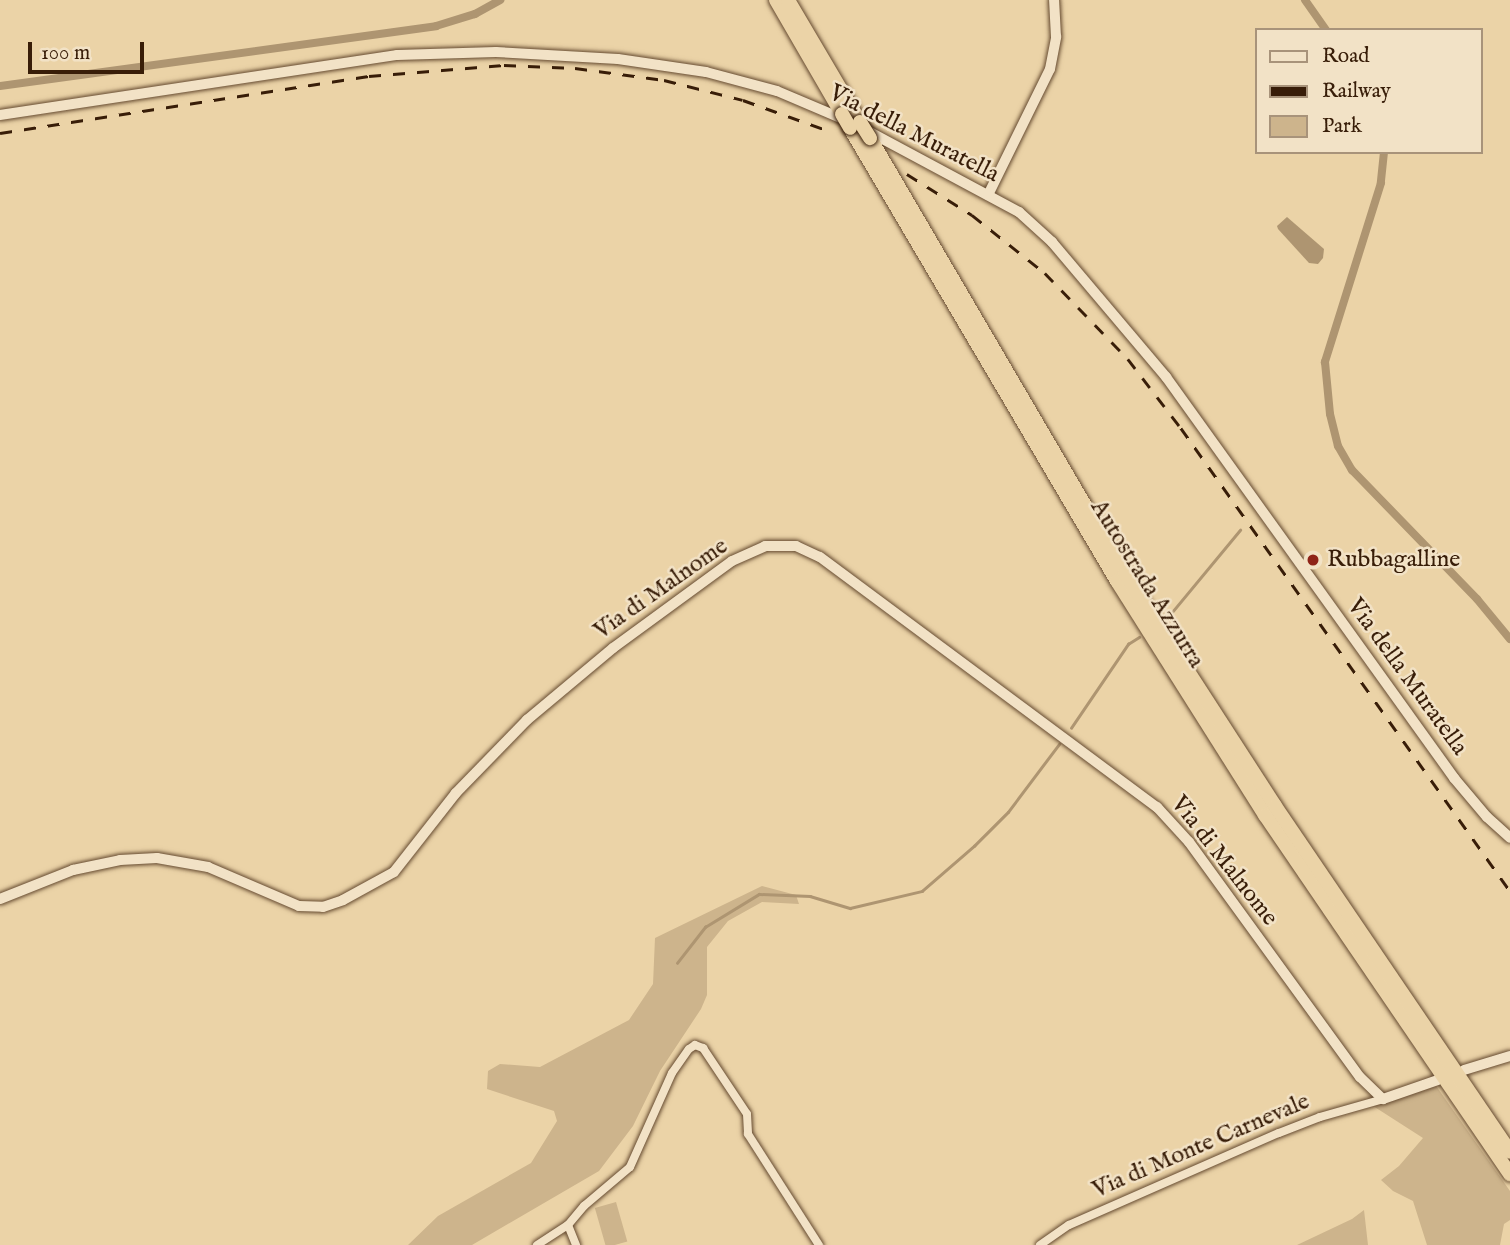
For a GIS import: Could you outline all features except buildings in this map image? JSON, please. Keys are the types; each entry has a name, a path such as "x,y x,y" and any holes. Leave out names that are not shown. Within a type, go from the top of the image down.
{"highway":[{"name":"Autostrada Azzurra","path":"776,0 842,114 870,138 1125,574 1275,806 1510,1152"},
{"name":"Autostrada Azzurra","path":"788,0 855,125 1117,582 1265,816 1510,1174"}],"street":[{"path":"988,195 1050,69 1056,37 1054,0"},
{"name":"Via della Muratella","path":"0,115 397,55 451,52 563,55 691,69 764,87 855,124 988,195 1037,225 1166,377 1454,778 1487,817 1510,838"},
{"name":"Via di Malnome","path":"0,899 73,870 120,860 157,858 208,867 299,905 323,907 343,900 394,872 447,804 483,765 527,720 613,648 732,561 765,546 796,546 820,556 1157,807 1189,842 1360,1077 1383,1099"},
{"path":"537,1245 568,1224 583,1206 630,1167 672,1073 691,1047 699,1045 747,1114 748,1134 819,1245"},
{"path":"1464,1070 1510,1056"},
{"path":"1383,1099 1438,1080"},
{"name":"Via di Monte Carnevale","path":"1040,1245 1069,1225 1279,1133 1320,1117 1383,1099"},
{"path":"568,1224 576,1245"}],"green space":[{"path":"762,886 796,895 799,904 762,902 728,921 707,947 707,995 701,1009 660,1071 633,1126 599,1171 472,1245 408,1245 438,1216 531,1163 557,1121 554,1111 487,1089 488,1071 500,1064 540,1067 629,1020 653,984 655,938"},
{"path":"1434,1083 1510,1191 1510,1220 1504,1224 1500,1245 1427,1245 1413,1201 1393,1191 1381,1180 1399,1166 1423,1138 1370,1104"},
{"path":"616,1202 627,1241 605,1245 595,1208"},
{"path":"1364,1210 1368,1245 1297,1245 1352,1219"}],"shaded area":[{"path":"1287,217 1324,249 1323,258 1318,264 1309,263 1278,229 1277,226"}],"waterway":[{"path":"0,86 436,26 475,14 500,0"},
{"path":"1305,0 1325,28"},
{"path":"1384,154 1381,183 1325,362 1330,414 1338,446 1352,470 1477,599 1510,639"},
{"path":"1168,617 1240,530"},
{"path":"1071,728 1128,644 1139,637"},
{"path":"677,963 705,927 759,894 810,896 850,908 922,891 1008,812 1059,744"}],"railway":[{"path":"0,133 369,76 504,65 575,68 664,80 743,100 832,132"},
{"path":"907,174 972,215 1045,273 1128,359 1181,428 1510,891"}],"place":[{"name":"Rubbagalline","path":"1313,560"}]}
